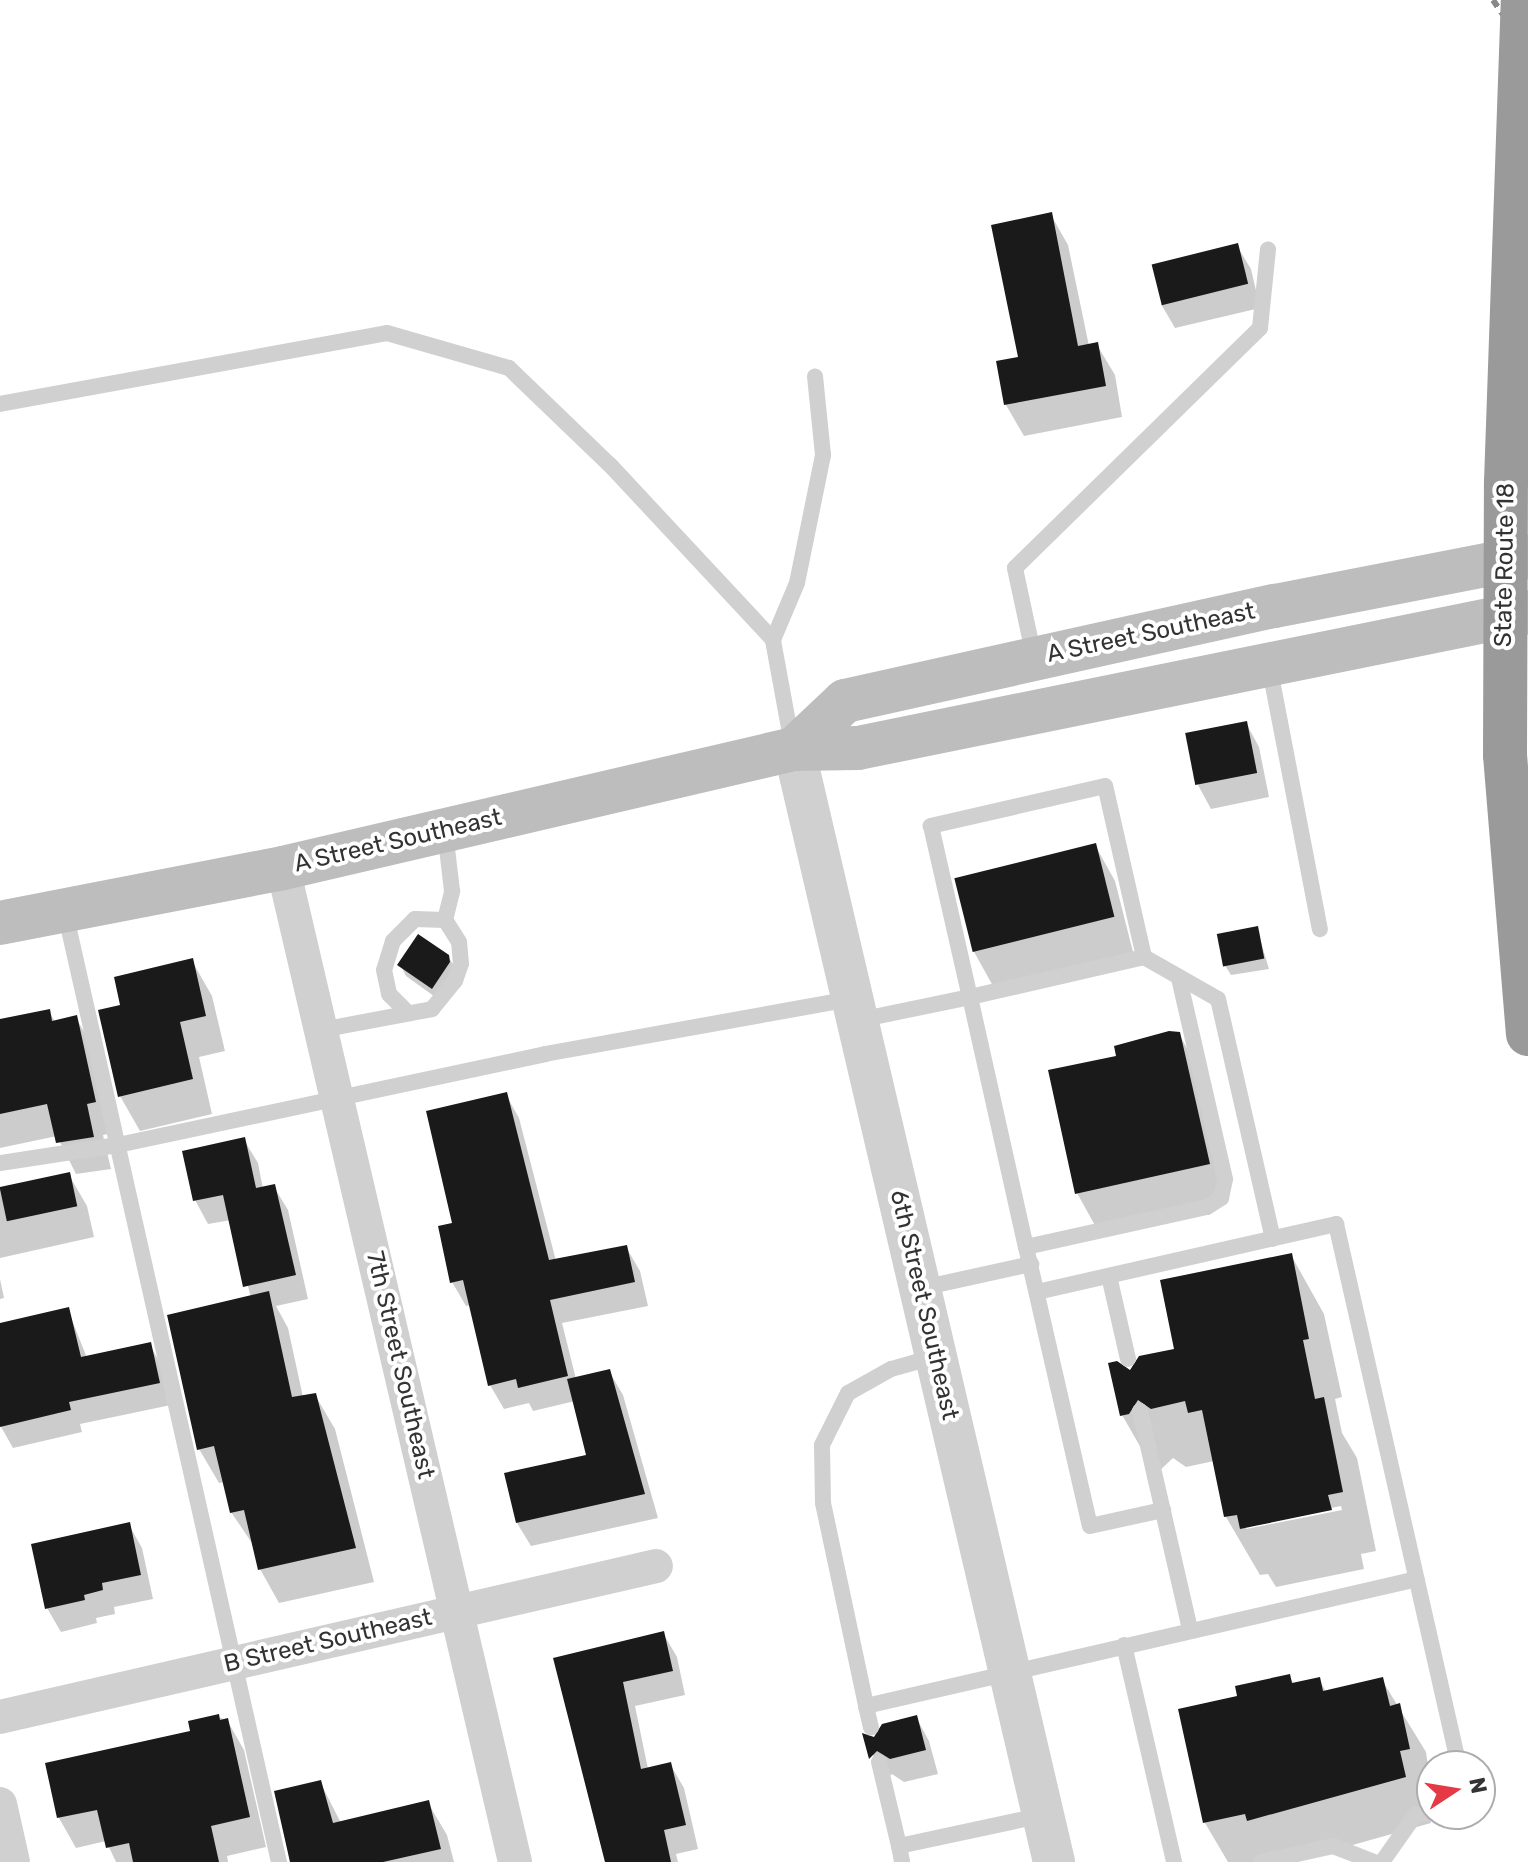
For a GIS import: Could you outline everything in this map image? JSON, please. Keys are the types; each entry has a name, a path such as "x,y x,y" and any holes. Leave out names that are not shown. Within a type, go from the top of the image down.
{"highway":[{"name":"State Route 18","path":"1523,0 1506,482 1505,755 1528,1034"}],"main road":[{"name":"A Street Southeast","path":"794,749 845,701 1528,557"},
{"name":"A Street Southeast","path":"0,923 283,868 794,749 858,748 1528,612"}],"street":[{"name":"6th Street Southeast","path":"794,749 1054,1862"},
{"name":"7th Street Southeast","path":"283,868 515,1862"},
{"name":"B Street Southeast","path":"0,1717 656,1566"},
{"path":"0,1804 13,1862"}],"lane":[{"path":"1034,659 1015,568 1260,328 1268,249"},
{"path":"0,404 387,333 509,368 611,466 773,640 794,749"},
{"path":"773,640 797,583 823,455 815,376"},
{"path":"1269,663 1320,929"},
{"path":"1144,957 1105,786 931,826 1090,1526 1163,1510"},
{"path":"321,1030 405,1010 432,1009 455,981 462,952 445,920 452,891 445,831"},
{"path":"64,911 279,1862"},
{"path":"405,1010 389,994 384,970 393,941 415,919 445,920"},
{"path":"0,1163 118,1145 337,1101 545,1054 855,1010 970,997 1144,957 1218,999 1273,1239"},
{"path":"1026,1247 1207,1207 1221,1198 1225,1179 1179,978"},
{"path":"1037,1292 1336,1224 1455,1750"},
{"path":"920,1288 1031,1264"},
{"path":"1109,1276 1128,1359"},
{"path":"871,1727 823,1503 822,1445 848,1393 891,1369 936,1356"},
{"path":"1140,1411 1190,1630"},
{"path":"866,1706 1417,1579"},
{"path":"1124,1645 1174,1862"},
{"path":"879,1762 901,1854 1043,1815"},
{"path":"1382,1862 1416,1815"},
{"path":"1261,1862 1333,1846 1374,1862"}],"building":[{"path":"1052,212 1078,346 1098,342 1106,386 1004,405 996,361 1018,357 991,225"},
{"path":"1238,243 1248,284 1162,305 1152,265"},
{"path":"1247,721 1257,773 1195,785 1185,733"},
{"path":"1096,843 1114,917 973,952 954,878"},
{"path":"1258,926 1264,958 1223,966 1217,934"},
{"path":"418,934 449,955 450,962 432,989 397,965"},
{"path":"193,958 206,1016 180,1022 193,1079 118,1097 98,1010 120,1005 114,977"},
{"path":"50,1009 52,1021 77,1015 96,1102 87,1104 94,1137 56,1143 47,1104 0,1114 0,1019"},
{"path":"1169,1031 1180,1032 1210,1164 1075,1194 1048,1070 1116,1056 1114,1046"},
{"path":"507,1092 549,1260 627,1245 635,1282 550,1300 568,1376 518,1388 516,1379 488,1386 463,1280 450,1283 438,1226 452,1223 426,1111"},
{"path":"245,1137 256,1188 275,1184 296,1275 243,1287 223,1195 193,1201 182,1151"},
{"path":"70,1172 77,1206 7,1221 0,1187"},
{"path":"1292,1253 1309,1339 1303,1340 1315,1399 1324,1397 1343,1492 1328,1495 1332,1510 1240,1529 1237,1515 1224,1517 1202,1410 1188,1413 1185,1401 1151,1409 1138,1400 1129,1414 1120,1416 1108,1363 1117,1361 1130,1370 1139,1356 1174,1349 1160,1280"},
{"path":"269,1291 292,1397 316,1393 356,1548 258,1570 244,1510 230,1513 214,1446 197,1450 167,1315"},
{"path":"69,1307 81,1357 151,1342 160,1383 69,1402 71,1410 0,1427 0,1323"},
{"path":"610,1369 645,1494 516,1523 504,1473 586,1455 567,1379"},
{"path":"130,1522 141,1575 102,1583 103,1590 84,1595 85,1600 45,1609 31,1544"},
{"path":"664,1631 673,1671 623,1682 641,1769 671,1762 686,1825 664,1830 671,1862 605,1862 553,1658"},
{"path":"1290,1674 1292,1683 1320,1677 1323,1691 1383,1677 1390,1706 1400,1703 1410,1749 1400,1751 1406,1777 1247,1821 1245,1814 1203,1823 1178,1709 1237,1696 1235,1686"},
{"path":"219,1714 220,1720 228,1718 250,1817 211,1826 219,1862 133,1862 129,1843 106,1848 97,1810 57,1818 45,1763 190,1731 188,1721"},
{"path":"917,1715 926,1750 890,1759 877,1751 869,1759 862,1733 874,1737 882,1724"},
{"path":"321,1780 333,1823 429,1800 441,1849 383,1862 290,1862 274,1791"}],"railway":[{"path":"1493,0 1528,51"}]}
